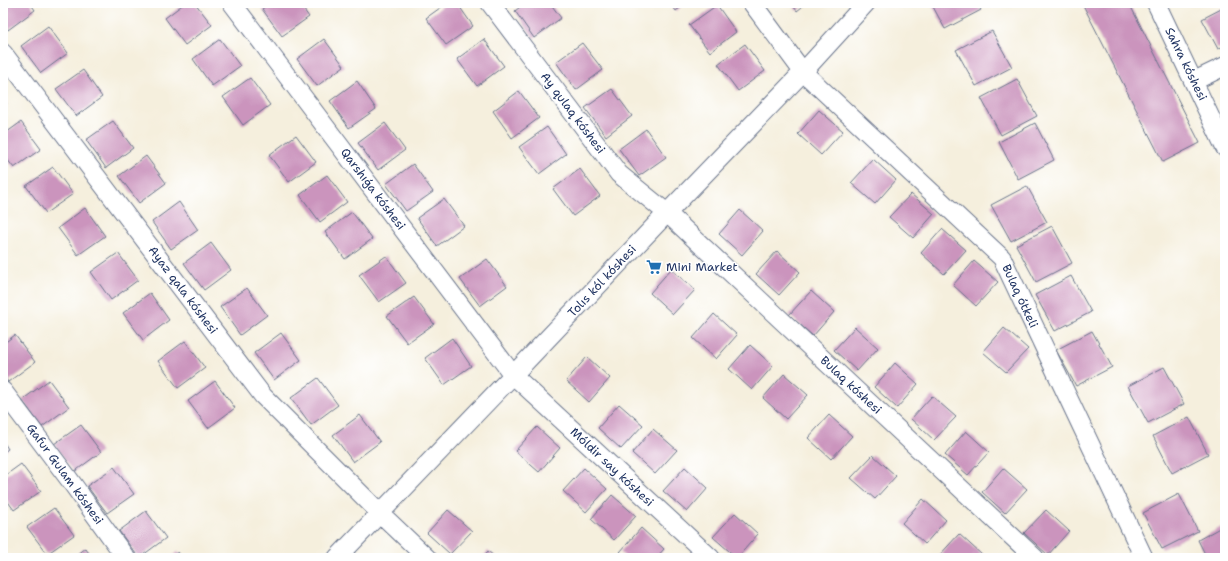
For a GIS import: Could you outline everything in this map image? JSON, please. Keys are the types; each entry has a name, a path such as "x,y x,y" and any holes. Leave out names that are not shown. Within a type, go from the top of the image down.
{"street":[{"name":"Qarshıǵa kóshesi","path":"232,3 513,375"},
{"name":"Ay qulaq kóshesi","path":"490,3 619,174 666,212"},
{"name":"Bulaq ótkeli","path":"752,3 803,72 1002,258 1144,558"},
{"name":"Tolıs kól kóshesi","path":"337,558 513,375 666,212 803,72 866,3"},
{"name":"Sahra kóshesi","path":"1156,3 1225,148"},
{"name":"Ayaz qala kóshesi","path":"3,53 263,396 427,558"},
{"path":"1194,81 1225,66"},
{"name":"Bulaq kóshesi","path":"666,212 1036,558"},
{"name":"Móldir say kóshesi","path":"513,375 710,558"},
{"name":"Gafur Gulam kóshesi","path":"3,391 69,478 126,558"}],"building":[{"path":"3,3 30,3 35,10 8,30 3,23"},
{"path":"185,3 195,3 212,25 185,45 165,18"},
{"path":"270,3 299,3 309,17 282,36 262,9"},
{"path":"447,3 457,3 473,26 446,45 426,18"},
{"path":"525,3 550,3 561,18 534,38 515,11"},
{"path":"670,3 686,3 676,11"},
{"path":"791,3 807,3 797,11"},
{"path":"931,3 977,3 981,10 945,29"},
{"path":"1082,3 1129,3 1200,143 1163,162"},
{"path":"717,5 736,32 710,52 689,25"},
{"path":"1225,7 1225,45 1218,49 1202,19"},
{"path":"48,26 68,53 41,73 21,46"},
{"path":"992,31 1012,67 976,86 956,50"},
{"path":"220,39 240,66 212,86 193,59"},
{"path":"324,39 344,66 317,86 297,59"},
{"path":"484,39 504,66 477,86 457,59"},
{"path":"582,43 603,70 576,90 556,62"},
{"path":"745,44 765,71 738,91 718,64"},
{"path":"83,70 102,97 76,116 56,89"},
{"path":"250,78 270,105 243,125 223,97"},
{"path":"1017,79 1037,116 1001,135 981,98"},
{"path":"357,81 376,109 349,128 330,101"},
{"path":"612,89 632,116 606,136 585,108"},
{"path":"519,91 539,118 512,138 493,111"},
{"path":"3,98 7,104 3,106"},
{"path":"819,110 843,131 821,155 798,134"},
{"path":"113,121 133,148 106,168 86,140"},
{"path":"21,122 41,149 14,168 3,154 3,135"},
{"path":"385,123 405,150 378,170 358,143"},
{"path":"1035,123 1054,160 1018,179 999,142"},
{"path":"547,127 566,154 539,174 519,147"},
{"path":"646,129 666,157 639,176 619,149"},
{"path":"296,135 316,162 289,182 269,155"},
{"path":"146,156 166,183 139,203 119,176"},
{"path":"873,159 896,180 875,204 851,183"},
{"path":"413,164 433,192 406,211 386,184"},
{"path":"53,167 73,194 46,213 26,186"},
{"path":"580,169 600,196 573,216 553,189"},
{"path":"327,175 347,202 320,222 300,195"},
{"path":"1027,186 1047,222 1011,241 991,205"},
{"path":"911,194 934,214 913,238 889,217"},
{"path":"444,199 464,226 437,246 417,218"},
{"path":"179,202 198,230 171,249 152,222"},
{"path":"85,208 105,236 78,255 58,228"},
{"path":"740,210 763,231 742,255 719,234"},
{"path":"352,212 372,239 345,259 325,232"},
{"path":"1052,226 1072,263 1036,282 1016,245"},
{"path":"942,229 966,250 944,274 921,253"},
{"path":"211,243 231,270 204,290 184,263"},
{"path":"777,251 800,272 779,295 756,274"},
{"path":"118,253 138,280 111,300 91,272"},
{"path":"386,256 406,283 379,302 359,275"},
{"path":"487,259 507,286 480,306 460,279"},
{"path":"974,261 998,282 976,306 953,285"},
{"path":"671,269 695,290 673,314 650,293"},
{"path":"1071,276 1091,312 1055,331 1035,295"},
{"path":"247,288 267,315 240,335 220,307"},
{"path":"811,291 834,312 813,336 789,315"},
{"path":"150,293 169,320 143,340 123,313"},
{"path":"414,297 434,324 407,343 387,316"},
{"path":"714,314 737,335 716,359 693,338"},
{"path":"855,327 878,348 857,371 834,350"},
{"path":"1004,328 1028,349 1006,372 983,352"},
{"path":"1092,331 1112,367 1076,386 1056,350"},
{"path":"281,333 301,360 274,380 254,353"},
{"path":"15,335 35,362 8,382 3,375 3,344"},
{"path":"452,338 471,366 444,385 425,358"},
{"path":"185,341 205,368 178,388 158,361"},
{"path":"750,345 773,366 752,390 729,369"},
{"path":"587,357 610,378 589,402 566,381"},
{"path":"895,363 918,384 897,408 874,387"},
{"path":"1164,367 1184,404 1148,423 1128,386"},
{"path":"784,374 808,395 786,419 763,398"},
{"path":"318,378 338,405 311,425 291,398"},
{"path":"49,380 69,407 42,427 22,400"},
{"path":"215,381 235,408 208,428 188,401"},
{"path":"932,396 956,417 934,440 911,419"},
{"path":"619,404 643,425 621,449 598,428"},
{"path":"360,415 380,442 353,462 333,435"},
{"path":"829,415 852,436 831,459 808,438"},
{"path":"1189,417 1208,454 1172,473 1153,436"},
{"path":"81,425 101,452 74,472 54,444"},
{"path":"537,427 560,448 539,472 515,451"},
{"path":"653,429 677,450 655,474 632,453"},
{"path":"966,431 989,452 968,475 945,455"},
{"path":"3,441 8,449 3,453"},
{"path":"873,455 896,476 875,499 851,478"},
{"path":"21,464 41,491 14,510 3,495 3,477"},
{"path":"114,467 134,494 107,513 87,486"},
{"path":"685,467 708,488 687,512 663,491"},
{"path":"584,468 607,489 586,512 563,491"},
{"path":"1003,468 1027,489 1005,513 982,492"},
{"path":"1179,494 1198,531 1162,549 1143,513"},
{"path":"612,495 636,516 614,540 591,519"},
{"path":"923,499 946,520 925,544 902,523"},
{"path":"54,508 74,535 47,554 27,527"},
{"path":"448,510 472,531 450,554 427,533"},
{"path":"1046,510 1069,531 1048,555 1024,533"},
{"path":"146,511 166,538 139,558 119,531"},
{"path":"735,513 758,534 737,558 713,537"},
{"path":"1225,525 1225,558 1207,558 1198,540"},
{"path":"641,528 664,549 656,558 626,558 620,552"},
{"path":"959,534 982,555 980,558 937,558"},
{"path":"85,548 93,558 72,558"},
{"path":"488,551 496,558 482,558"},
{"path":"178,552 183,558 169,558"}],"place":[{"name":"Mini Market","path":"654,267"}]}
